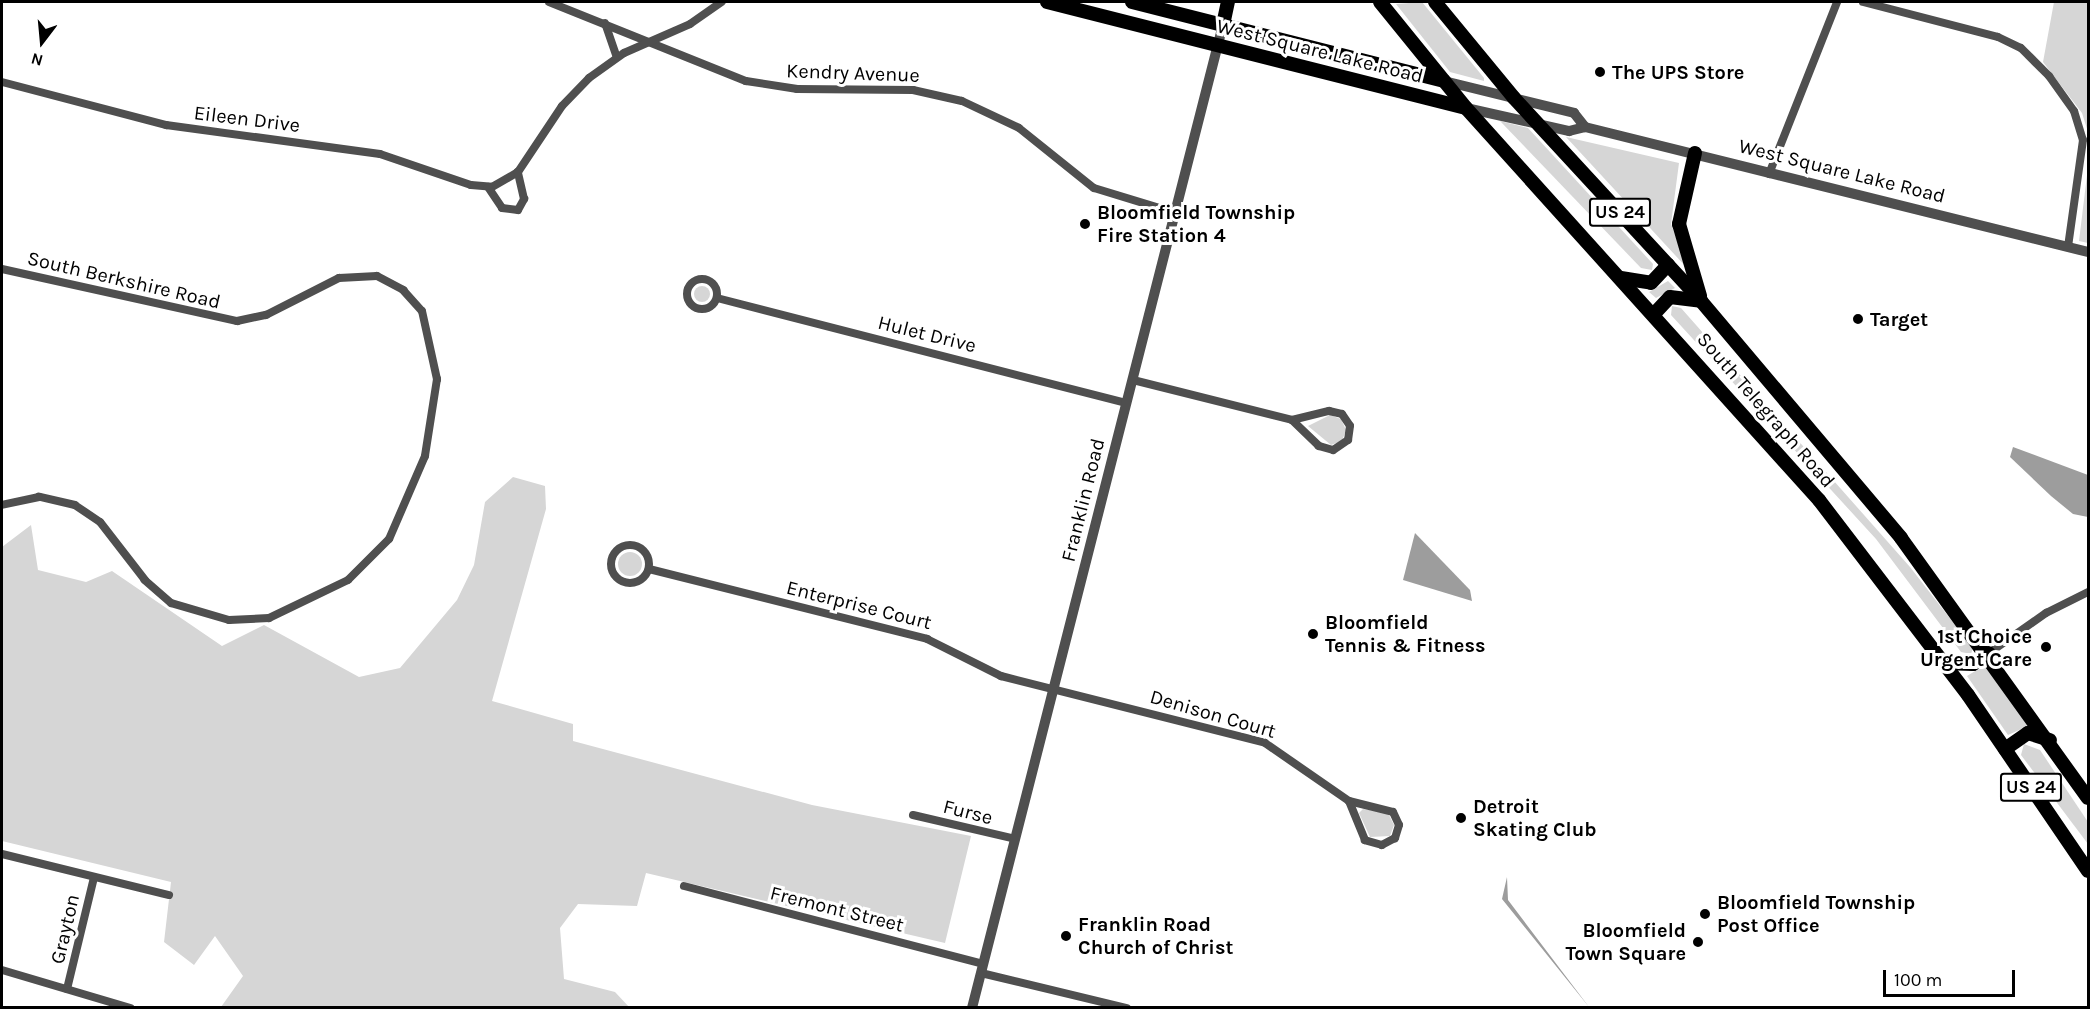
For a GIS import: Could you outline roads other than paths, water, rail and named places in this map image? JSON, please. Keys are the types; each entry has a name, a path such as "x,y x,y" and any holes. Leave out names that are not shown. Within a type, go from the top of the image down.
{"highway":[{"name":"West Square Lake Road","path":"1047,2 1466,108"},
{"name":"West Square Lake Road","path":"1132,2 1444,81"},
{"name":"Franklin Road","path":"1223,25 1228,2"},
{"name":"South Telegraph Road","path":"1380,2 1466,108 1798,475 1943,663 2088,871"},
{"name":"South Telegraph Road","path":"1435,2 1514,98 1701,301 1901,537 1989,653 2088,798"},
{"path":"1654,314 1670,297 1701,301 1679,224 1695,153"},
{"path":"1621,278 1651,283 1668,265"},
{"path":"1943,663 1973,664 1989,653"},
{"path":"2005,749 2028,733 2050,740"}],"street":[{"name":"Kendry Avenue","path":"549,2 606,23 714,72 769,87 913,90 962,100 1013,124 1094,188 1176,213"},
{"path":"518,172 524,199 518,210 502,208 488,187 518,172 568,98 617,57 648,43 722,2"},
{"path":"1769,174 1837,2"},
{"path":"1863,2 2004,39 2049,76 2074,111 2083,140 2068,247"},
{"path":"606,23 617,57"},
{"name":"Franklin Road","path":"972,1008 1223,25"},
{"name":"West Square Lake Road","path":"1444,81 1574,113 1585,127"},
{"name":"Eileen Drive","path":"2,82 165,125 380,154 488,187"},
{"name":"West Square Lake Road","path":"1466,108 1569,131 1585,127 2088,252"},
{"name":"South Berkshire Road","path":"2,269 227,321 261,317 352,275 377,276 403,290 418,305 429,330 436,403 414,489 374,557 348,580 296,608 261,619 229,620 193,613 165,598 110,532 82,508 45,497 2,505"},
{"name":"Hulet Drive","path":"717,298 1127,403"},
{"path":"1133,380 1292,420 1338,412 1348,421 1350,435 1338,449 1323,449 1292,420"},
{"path":"637,546 648,557 649,569 638,581 625,582 613,571 612,558 622,547 637,546"},
{"name":"Enterprise Court","path":"649,569 937,642 994,674 1054,690"},
{"path":"1989,653 2046,613 2088,592"},
{"name":"Denison Court","path":"1054,690 1273,746 1349,801 1393,812 1399,825 1395,838 1383,845 1365,840 1349,801"},
{"name":"Furse","path":"913,815 1016,839"},
{"path":"2,854 169,895"},
{"name":"Grayton","path":"67,989 94,877"},
{"name":"Fremont Street","path":"684,886 1127,1008"},
{"path":"2,970 130,1008"}],"place":[{"name":"The UPS Store","path":"1600,72"},
{"name":"Bloomfield Township Fire Station 4","path":"1085,224"},
{"name":"Target","path":"1858,319"},
{"name":"Bloomfield Tennis & Fitness","path":"1313,634"},
{"name":"1st Choice Urgent Care","path":"2046,647"},
{"name":"Detroit Skating Club","path":"1461,818"},
{"name":"Bloomfield Township Post Office","path":"1705,914"},
{"name":"Franklin Road Church of Christ","path":"1066,936"},
{"name":"Bloomfield Town Square","path":"1698,942"}]}
